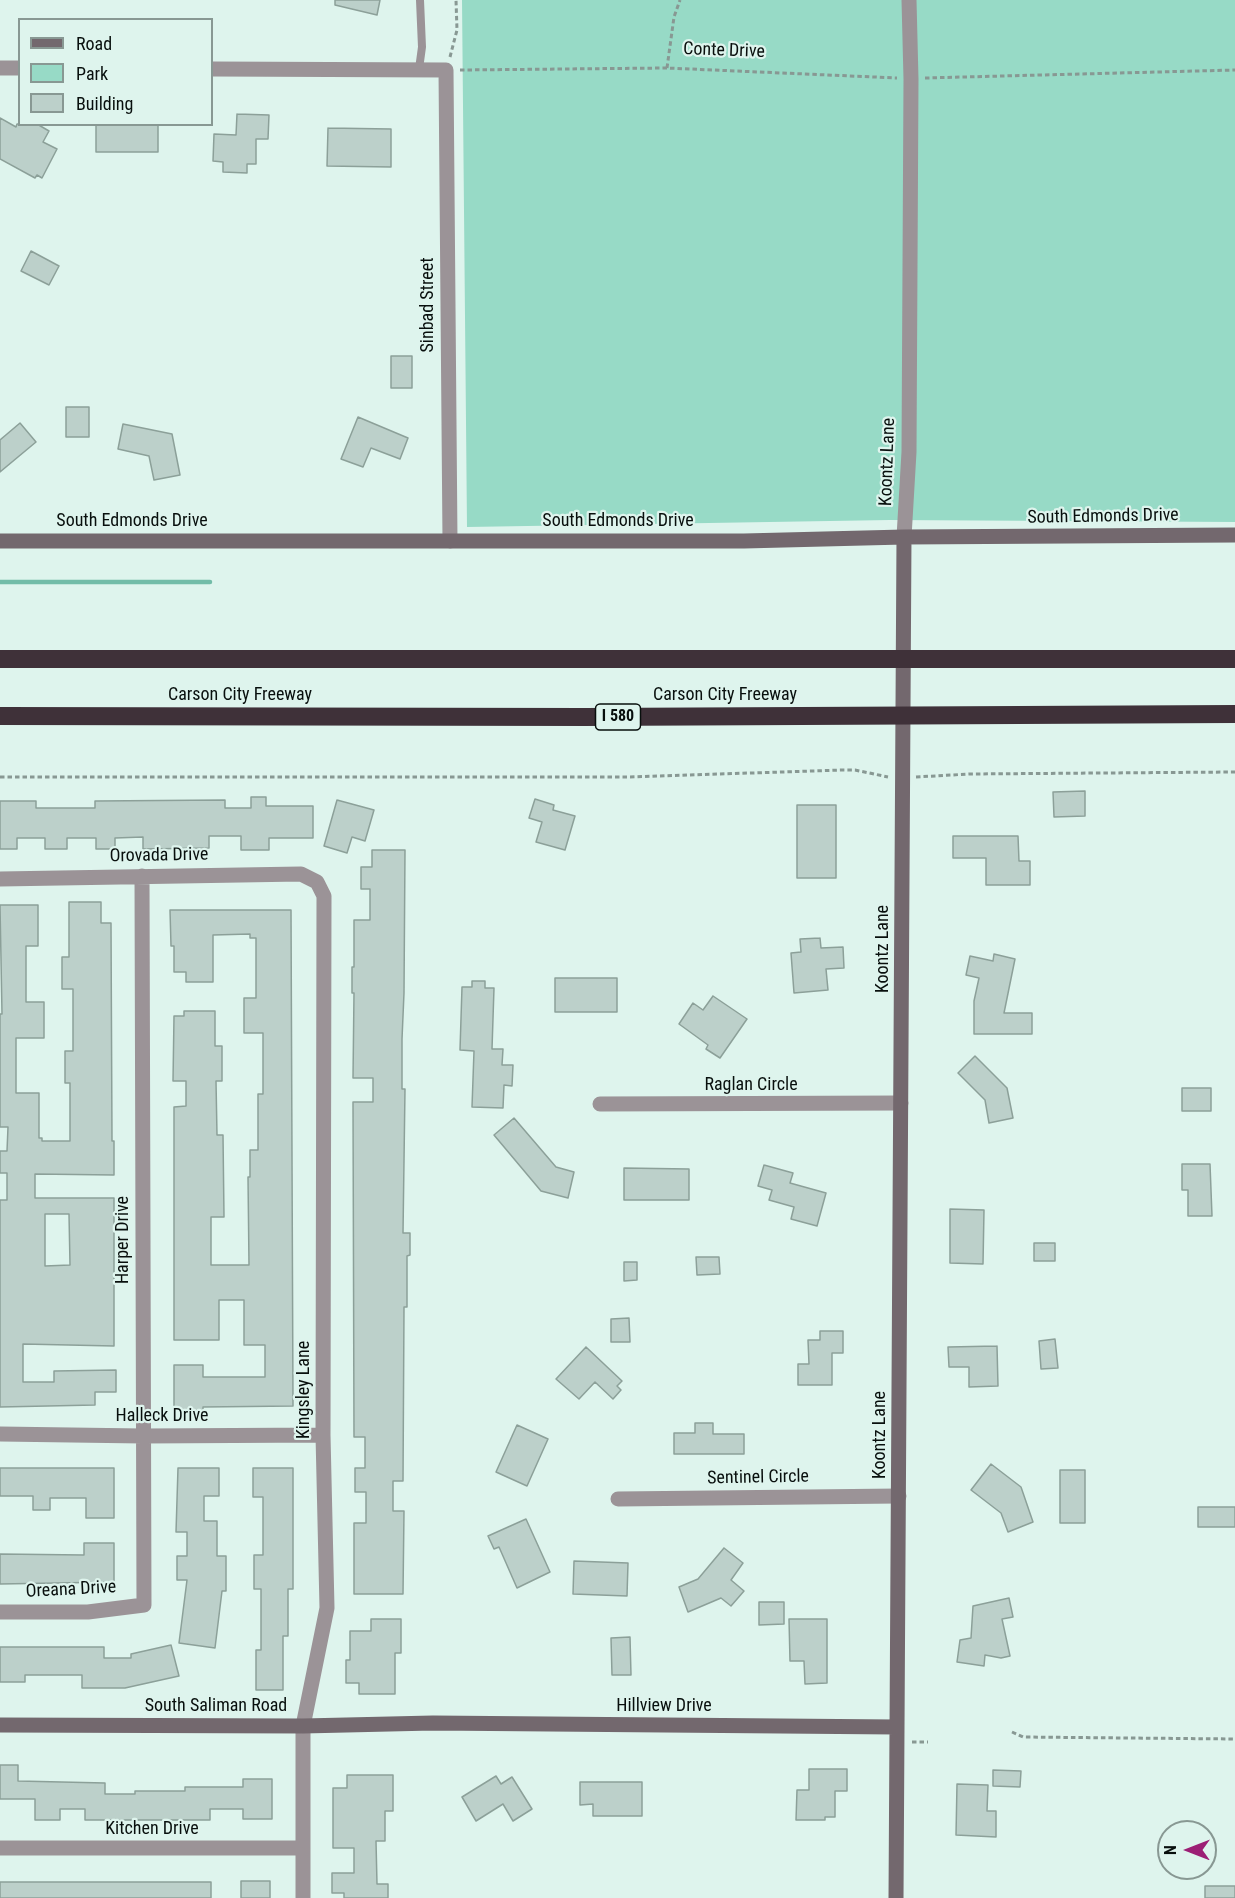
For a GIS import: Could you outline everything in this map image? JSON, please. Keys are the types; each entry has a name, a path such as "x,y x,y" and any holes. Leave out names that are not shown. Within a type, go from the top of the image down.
{"highway":[{"name":"Carson City Freeway","path":"0,659 1235,659"},
{"name":"Carson City Freeway","path":"0,716 585,717 1235,714"}],"street":[{"name":"Koontz Lane","path":"896,1898 904,537 909,452 911,79 909,0"},
{"path":"0,68 18,68"},
{"path":"213,69 446,70"},
{"name":"Sinbad Street","path":"446,70 450,541"},
{"name":"South Edmonds Drive","path":"0,541 744,541 904,537 1235,535"},
{"name":"Orovada Drive","path":"0,879 301,874 317,882"},
{"name":"Harper Drive","path":"142,876 144,1605"},
{"name":"Kingsley Lane","path":"303,1898 303,1726 327,1608 323,1435 324,896 317,882"},
{"name":"Raglan Circle","path":"600,1104 902,1103"},
{"name":"Halleck Drive","path":"0,1434 323,1435"},
{"name":"Sentinel Circle","path":"618,1499 899,1496"},
{"name":"Oreana Drive","path":"0,1612 88,1612 144,1605"},
{"name":"South Saliman Road","path":"0,1725 303,1726 433,1723"},
{"name":"Hillview Drive","path":"433,1723 896,1727"},
{"name":"Kitchen Drive","path":"0,1848 303,1848"}],"lane":[{"path":"419,69 422,47 420,0"}],"path":[{"path":"446,70 457,30 456,0"},
{"path":"667,68 674,17 680,0"},
{"name":"Conte Drive","path":"446,70 667,68 911,79 1235,70"},
{"path":"0,777 628,777 842,770 855,770 885,777 903,773 1235,772"},
{"path":"1012,1732 1023,1737 1235,1739"}],"green space":[{"path":"462,0 1235,0 1235,522 890,520 467,527"}],"building":[{"path":"335,0 380,0 377,15 335,5"},
{"path":"237,114 269,115 268,139 256,139 256,164 247,164 247,173 223,172 223,162 213,161 214,134 236,135"},
{"path":"0,118 16,127 17,124 18,126 40,126 49,131 43,142 57,149 42,178 37,175 35,178 0,159"},
{"path":"96,126 158,126 158,152 96,152"},
{"path":"328,128 391,129 391,167 327,166"},
{"path":"31,251 59,266 49,285 21,271"},
{"path":"391,356 412,356 412,388 391,388"},
{"path":"66,407 89,407 89,437 66,437"},
{"path":"358,417 408,438 400,459 371,448 363,467 341,459"},
{"path":"20,423 36,442 0,472 0,440"},
{"path":"123,424 172,434 180,475 154,480 149,456 118,449"},
{"path":"1085,791 1085,816 1054,817 1053,792"},
{"path":"251,797 266,797 266,806 313,806 313,838 269,838 269,850 241,850 241,836 209,836 209,848 143,849 143,837 115,838 115,849 96,849 96,838 67,838 67,849 45,849 45,838 17,838 17,849 0,849 0,801 36,801 36,808 95,808 95,801 225,800 225,808 251,808"},
{"path":"535,799 554,805 553,810 575,816 565,850 536,842 542,822 529,818"},
{"path":"337,800 374,810 365,841 352,837 347,853 324,846"},
{"path":"797,805 836,805 836,878 797,878"},
{"path":"953,836 1018,836 1019,861 1030,861 1030,885 986,885 986,858 953,858"},
{"path":"372,850 405,850 402,1039 402,1089 405,1089 403,1233 410,1233 410,1255 407,1256 407,1307 404,1307 403,1481 393,1481 393,1511 404,1511 403,1594 354,1594 354,1523 366,1523 366,1492 355,1492 355,1468 365,1468 365,1437 354,1437 353,1102 373,1102 373,1078 353,1078 352,967 354,967 354,920 370,920 370,889 361,889 361,867 372,867"},
{"path":"69,902 101,902 101,923 111,923 114,1175 35,1174 35,1198 114,1198 114,1346 23,1344 23,1382 54,1382 54,1371 116,1370 116,1392 95,1392 95,1405 0,1407 0,1200 7,1200 7,1173 0,1173 0,1151 7,1151 8,1127 0,1127 0,1014 2,1014 0,905 38,905 38,946 26,946 26,1002 44,1002 44,1038 16,1038 16,1093 39,1093 39,1138 42,1138 42,1141 70,1141 70,1083 65,1083 65,1051 73,1051 73,989 62,989 62,957 69,957","holes":["45,1214 69,1214 70,1265 45,1266"]},
{"path":"170,910 291,910 293,1406 203,1407 203,1410 174,1410 174,1365 203,1365 203,1377 265,1377 265,1345 244,1345 244,1300 219,1300 219,1340 174,1340 174,1107 186,1106 186,1081 173,1081 174,1016 184,1016 184,1011 215,1011 215,1046 222,1046 222,1081 216,1081 217,1135 223,1135 224,1217 211,1217 211,1265 249,1265 248,1177 250,1177 250,1150 258,1150 258,1094 263,1094 263,1033 244,1033 244,998 256,998 256,938 250,938 250,934 213,935 213,982 186,982 186,972 174,972"},
{"path":"820,938 821,948 843,947 844,968 826,969 828,990 794,993 791,953 801,952 800,939"},
{"path":"994,954 1015,959 1004,1013 1032,1013 1032,1034 974,1034 974,1001 979,978 966,975 970,956 993,961"},
{"path":"555,978 617,978 617,1012 555,1012"},
{"path":"472,981 485,981 485,988 494,988 492,1049 503,1049 502,1065 513,1065 512,1086 504,1085 503,1108 472,1107 474,1051 460,1050 462,987 472,987"},
{"path":"713,996 747,1019 720,1058 706,1049 708,1045 679,1024 693,1003 703,1010"},
{"path":"975,1056 1007,1088 1013,1118 989,1123 985,1100 958,1073"},
{"path":"1182,1088 1211,1088 1211,1111 1182,1111"},
{"path":"514,1118 556,1167 574,1172 568,1198 541,1191 494,1135"},
{"path":"1182,1164 1210,1164 1212,1216 1188,1216 1188,1190 1182,1190"},
{"path":"764,1165 793,1173 790,1183 826,1193 817,1226 791,1219 794,1207 769,1200 772,1190 758,1186"},
{"path":"624,1168 689,1169 689,1200 624,1200"},
{"path":"950,1209 984,1210 983,1264 950,1263"},
{"path":"1034,1243 1055,1243 1055,1261 1034,1261"},
{"path":"696,1257 719,1257 720,1274 697,1275"},
{"path":"624,1262 637,1262 637,1280 624,1281"},
{"path":"629,1318 630,1342 611,1342 611,1319"},
{"path":"820,1331 843,1331 843,1353 832,1353 832,1385 798,1385 798,1364 809,1364 808,1340 820,1340"},
{"path":"1055,1339 1058,1368 1041,1369 1039,1341"},
{"path":"997,1346 998,1386 969,1387 969,1367 949,1367 948,1347"},
{"path":"586,1347 622,1381 617,1386 621,1390 613,1399 595,1382 579,1399 556,1379"},
{"path":"695,1423 713,1423 713,1434 744,1434 744,1454 674,1454 674,1433 695,1433"},
{"path":"517,1425 548,1439 527,1486 496,1472"},
{"path":"991,1464 1021,1487 1033,1522 1008,1532 1001,1513 971,1490"},
{"path":"0,1468 114,1468 114,1518 86,1518 86,1498 50,1498 50,1510 33,1510 33,1496 0,1496"},
{"path":"178,1468 219,1468 219,1496 204,1496 204,1521 217,1521 217,1556 226,1556 226,1591 222,1591 215,1648 179,1643 187,1580 177,1580 177,1556 187,1556 187,1532 176,1532"},
{"path":"253,1468 293,1468 293,1589 288,1589 288,1636 283,1636 283,1690 256,1690 256,1650 261,1650 261,1589 254,1589 254,1555 263,1555 263,1497 253,1497"},
{"path":"1060,1470 1085,1470 1085,1523 1060,1523"},
{"path":"1198,1507 1235,1507 1235,1527 1198,1527"},
{"path":"526,1519 550,1572 517,1588 499,1547 494,1549 488,1536"},
{"path":"84,1543 114,1543 114,1582 0,1584 0,1554 84,1555"},
{"path":"724,1548 743,1563 731,1580 744,1591 731,1606 721,1598 688,1612 679,1587 698,1579"},
{"path":"574,1561 628,1563 627,1596 573,1594"},
{"path":"1009,1598 1013,1617 1002,1619 1010,1656 1001,1658 985,1655 984,1666 957,1662 960,1640 971,1638 973,1606"},
{"path":"759,1602 784,1602 784,1624 759,1625"},
{"path":"371,1619 401,1619 401,1653 395,1653 395,1694 359,1694 359,1683 346,1683 346,1660 350,1660 350,1631 371,1631"},
{"path":"789,1619 827,1619 827,1683 805,1684 804,1661 790,1661"},
{"path":"630,1637 631,1675 612,1675 611,1638"},
{"path":"171,1645 179,1676 125,1688 82,1688 82,1675 25,1675 25,1682 0,1682 0,1647 104,1647 104,1658 131,1658 131,1654"},
{"path":"0,1765 18,1765 18,1781 105,1783 105,1794 135,1794 135,1791 185,1791 185,1787 243,1787 243,1779 272,1779 272,1819 243,1819 243,1809 210,1809 210,1820 85,1820 85,1809 60,1809 60,1820 35,1820 35,1799 0,1799"},
{"path":"809,1769 847,1769 847,1791 835,1791 835,1817 825,1817 825,1820 796,1820 797,1790 809,1790"},
{"path":"993,1770 1021,1771 1020,1787 993,1786"},
{"path":"347,1775 393,1775 393,1811 385,1811 385,1841 376,1841 377,1884 388,1884 388,1898 344,1898 344,1893 332,1893 332,1873 354,1873 354,1848 333,1848 333,1788 347,1788"},
{"path":"496,1776 501,1784 512,1777 532,1809 513,1821 503,1804 476,1821 462,1797"},
{"path":"580,1782 642,1782 642,1816 593,1816 593,1804 580,1805"},
{"path":"957,1784 988,1785 987,1811 996,1811 996,1837 956,1835"},
{"path":"241,1881 270,1881 270,1898 241,1898"},
{"path":"0,1882 211,1882 211,1898 0,1898"},
{"path":"1205,1886 1235,1886 1235,1898 1205,1898"}],"waterway":[{"path":"0,582 210,582"}]}
